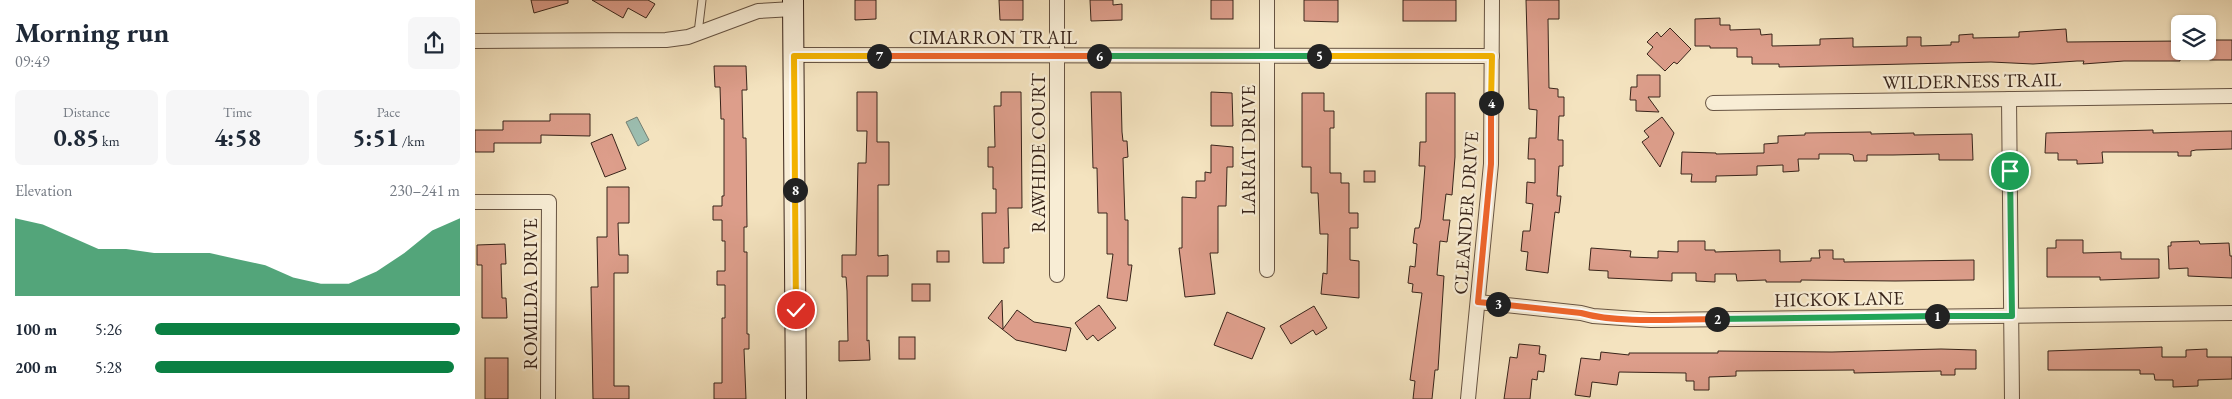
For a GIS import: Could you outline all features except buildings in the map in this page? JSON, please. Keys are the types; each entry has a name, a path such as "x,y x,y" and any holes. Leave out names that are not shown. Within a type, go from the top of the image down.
{"street":[{"name":"RAWHIDE COURT","path":"1057,0 1057,275"},
{"name":"LARIAT DRIVE","path":"1267,0 1267,270"},
{"name":"CLEANDER DRIVE","path":"1468,399 1491,164 1492,0"},
{"path":"475,41 666,40 698,33 757,11 793,4 796,399"},
{"name":"CIMARRON TRAIL","path":"794,56 1492,56"},
{"name":"WILDERNESS TRAIL","path":"1713,103 2232,96"},
{"path":"2009,99 2012,399"},
{"name":"ROMILDA DRIVE","path":"475,202 549,202 548,399"},
{"name":"HICKOK LANE","path":"1478,302 1581,313 1593,316 1651,320 2232,313"}],"lane":[{"path":"698,33 702,0"}],"shaded area":[{"path":"637,117 649,140 638,146 626,122"}],"route":[{"path":"796,310 794,56 1492,56 1491,164 1478,302 1581,313 1593,316 1651,320 2012,316 2010,171"}]}
